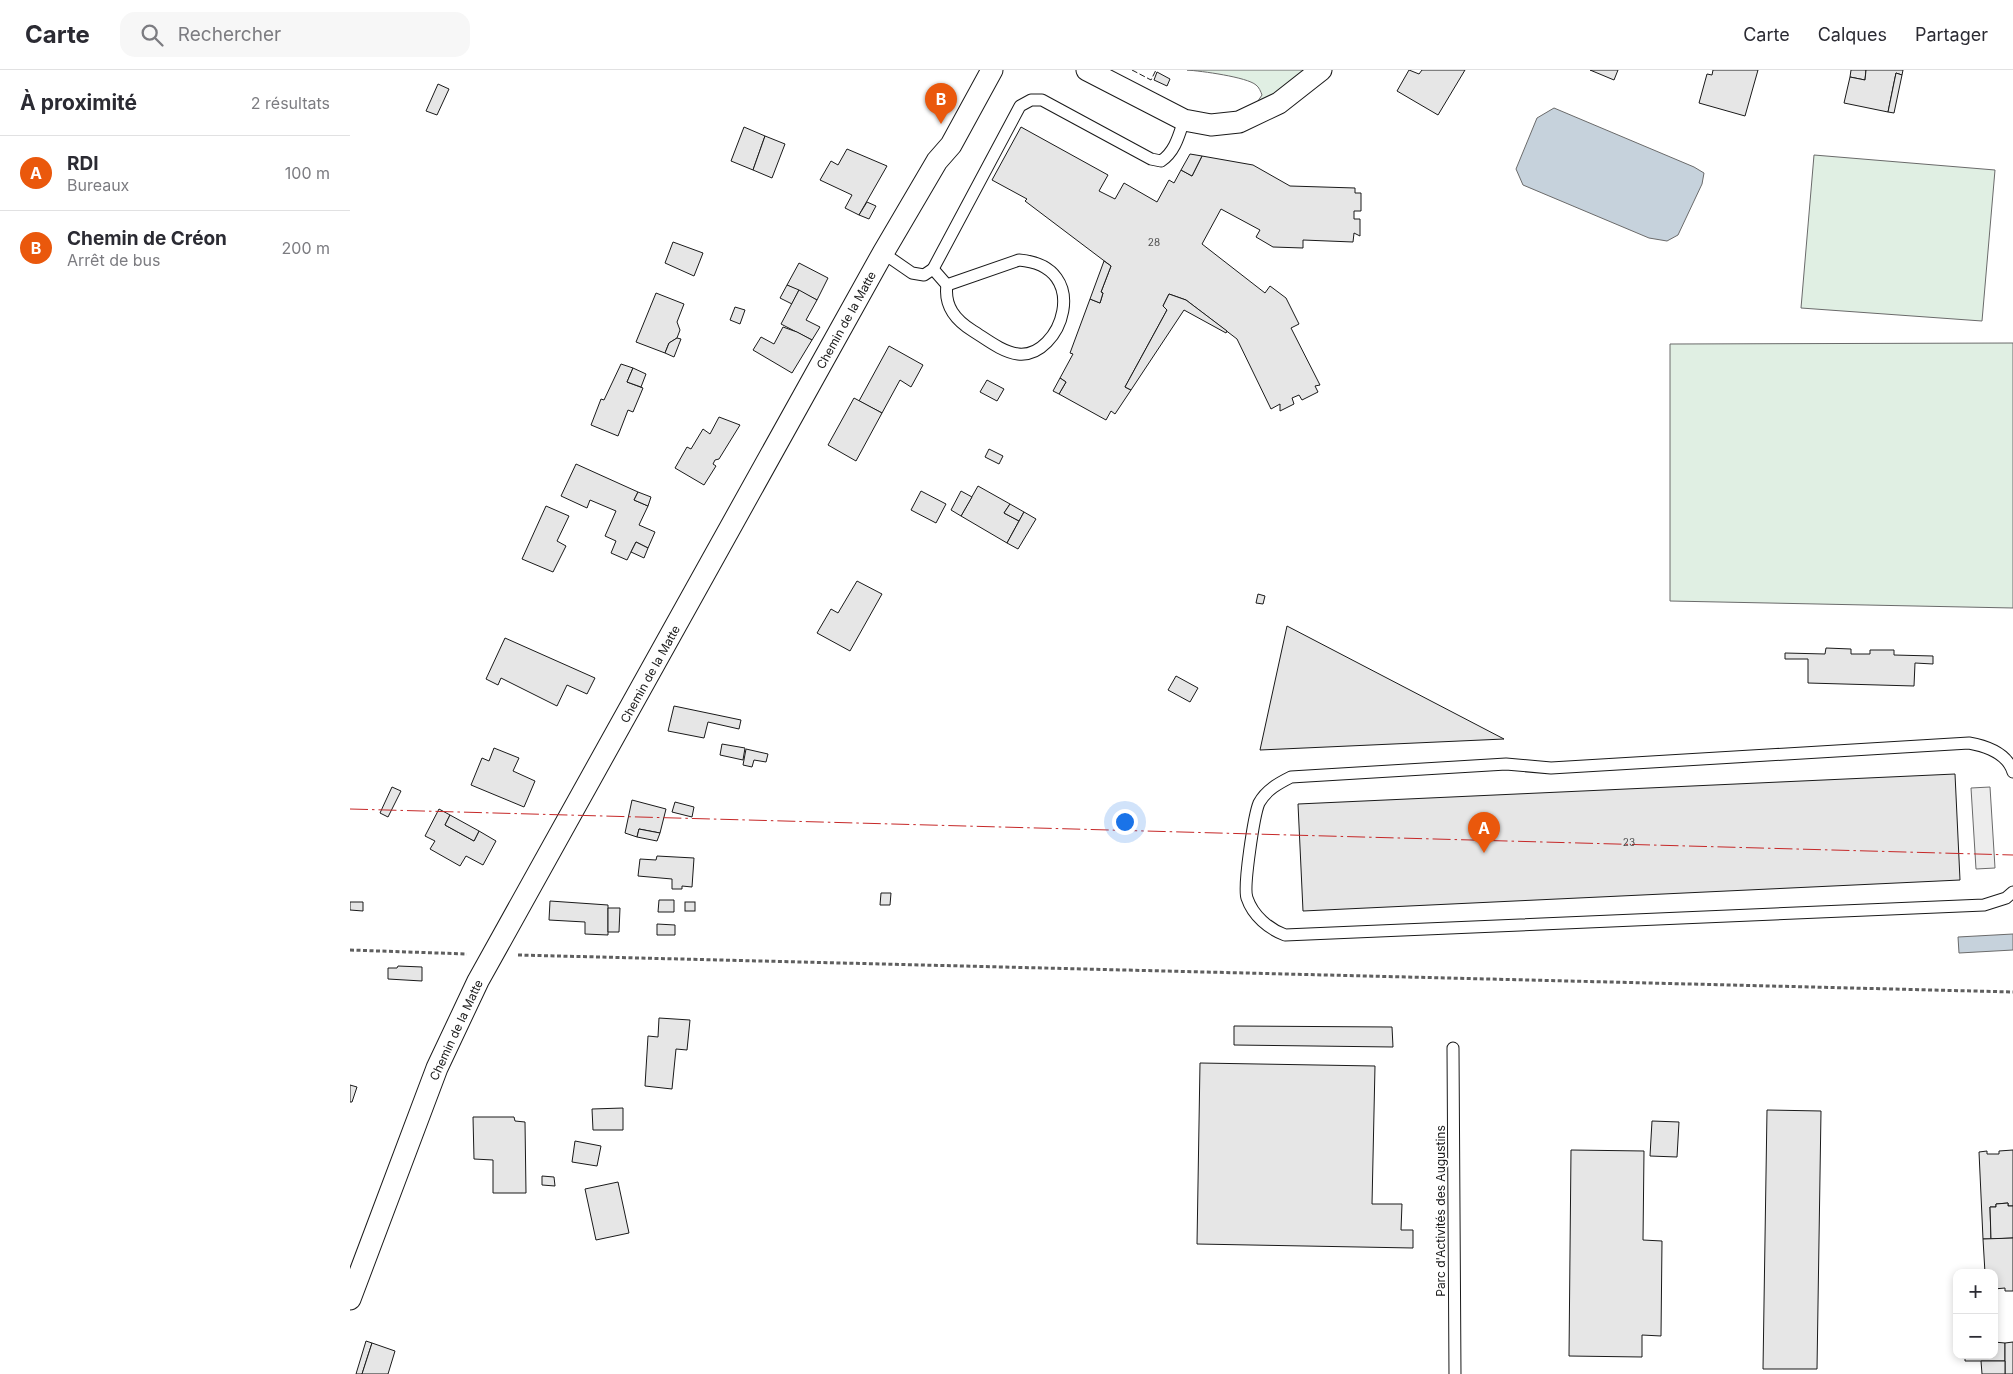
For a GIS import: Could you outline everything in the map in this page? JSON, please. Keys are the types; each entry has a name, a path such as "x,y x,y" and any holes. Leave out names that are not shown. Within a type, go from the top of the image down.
{"street":[{"name":"Chemin de la Matte","path":"350,1299 437,1068 478,981 883,253 937,161 951,145 992,70"},
{"path":"1087,70 1184,120 1211,125 1239,122 1279,103 1321,70"}],"lane":[{"path":"883,253 912,273 924,275 933,270 1020,106 1031,100 1042,100 1151,159 1161,161 1168,157 1174,148 1184,120"},
{"path":"933,270 947,285 947,302 954,315 966,326 995,344 1018,354 1029,353 1044,345 1057,326 1065,302 1064,294 1055,275 1033,261 1019,260 947,285"},
{"path":"2013,772 2011,765 1994,750 1983,745 1969,743 1551,768 1506,764 1291,776 1272,787 1259,804 1248,856 1247,898 1258,916 1272,930 1285,935 1984,905 2006,898 2013,892"},
{"name":"Parc d'Activités des Augustins","path":"1453,1048 1455,1374"}],"path":[{"path":"350,950 2013,992"}],"green space":[{"path":"1187,70 1313,70 1249,114 1262,95 1256,85 1234,77"},
{"path":"1814,155 1995,170 1982,321 1801,308"},
{"path":"2013,343 2013,608 1670,601 1670,344"}],"shaded area":[{"path":"1554,108 1694,167 1704,173 1702,184 1678,235 1667,241 1649,238 1523,185 1516,169 1537,118"},
{"path":"1990,787 1995,868 1976,869 1971,788"},
{"path":"2013,934 2013,950 1959,953 1958,937"}],"building":[{"path":"1409,70 1419,74 1422,70 1465,70 1438,115 1397,91"},
{"path":"1590,70 1618,70 1614,80"},
{"path":"1713,70 1758,70 1745,116 1699,103 1707,74 1712,75"},
{"path":"1851,70 1866,70 1865,80 1850,77"},
{"path":"1866,70 1903,70 1902,75 1896,73 1888,112 1844,103 1850,77 1865,80"},
{"path":"1157,72 1170,79 1167,86 1154,80"},
{"path":"1896,73 1902,75 1894,113 1888,112"},
{"path":"438,84 449,89 437,115 426,111"},
{"path":"744,127 765,136 753,170 731,161"},
{"path":"1021,127 1108,175 1099,191 1115,199 1124,183 1157,202 1169,180 1174,183 1181,170 1192,176 1202,156 1253,165 1290,186 1355,188 1355,193 1361,193 1361,211 1354,211 1354,219 1360,219 1360,236 1354,233 1353,242 1303,240 1303,248 1273,247 1256,237 1260,230 1221,209 1202,244 1265,293 1270,286 1286,298 1299,324 1291,328 1320,385 1315,386 1318,392 1302,400 1299,395 1292,398 1294,404 1280,411 1280,404 1271,409 1237,339 1186,300 1169,294 1163,306 1167,310 1125,387 1131,390 1115,414 1111,411 1106,420 1059,394 1066,382 1060,378 1073,354 1070,353 1090,299 1100,303 1103,293 1101,292 1111,266 1025,201 1027,199 992,180"},
{"path":"765,136 785,144 772,178 753,170"},
{"path":"847,149 887,166 859,215 845,208 852,195 820,180 831,161 838,165"},
{"path":"1190,154 1202,156 1192,176 1181,170"},
{"path":"867,202 876,206 869,219 859,215"},
{"path":"673,242 703,253 694,276 665,263"},
{"path":"1104,261 1111,266 1101,292 1103,293 1100,303 1090,299"},
{"path":"799,263 828,278 817,300 787,285"},
{"path":"787,285 799,290 792,304 780,298"},
{"path":"799,290 817,300 806,320 820,327 812,340 781,324"},
{"path":"656,293 684,304 677,322 680,330 677,338 669,343 665,353 636,342"},
{"path":"1169,294 1186,300 1227,331 1226,333 1184,310 1131,390 1125,387 1167,310 1163,306"},
{"path":"735,307 745,310 740,324 730,320"},
{"path":"783,327 812,340 792,373 753,350 761,337 774,344"},
{"path":"677,338 681,339 674,357 665,353 669,343"},
{"path":"889,346 923,365 911,387 900,380 882,413 859,401"},
{"path":"621,364 633,368 627,382 643,388 633,412 628,410 618,436 591,425 601,399 604,400"},
{"path":"633,368 646,374 641,387 627,382"},
{"path":"1060,378 1066,382 1059,394 1053,391"},
{"path":"987,380 1004,389 997,401 980,392"},
{"path":"854,398 882,413 856,461 828,445"},
{"path":"719,417 740,425 719,459 715,460 713,464 716,466 704,485 675,468 687,447 691,449 703,429 710,434"},
{"path":"989,449 1003,456 999,464 985,457"},
{"path":"576,464 638,492 634,500 648,506 639,525 655,532 648,548 636,542 627,560 611,553 616,541 605,536 616,511 590,500 587,508 561,496"},
{"path":"978,486 1010,504 1004,513 1019,521 1007,543 961,516"},
{"path":"921,491 946,504 936,523 911,510"},
{"path":"961,491 972,497 961,516 951,510"},
{"path":"638,492 651,497 648,506 634,500"},
{"path":"1010,504 1024,512 1019,521 1004,513"},
{"path":"546,506 569,516 557,541 566,546 553,572 522,559"},
{"path":"1024,512 1036,519 1018,549 1007,543"},
{"path":"636,542 648,548 644,558 631,552"},
{"path":"857,581 882,594 850,651 817,633 831,609 838,613"},
{"path":"1258,594 1265,596 1263,604 1256,603"},
{"path":"1287,626 1504,739 1260,750"},
{"path":"505,638 595,678 587,694 567,685 557,706 501,678 498,685 486,679"},
{"path":"1826,648 1851,649 1851,654 1870,654 1870,650 1894,650 1894,655 1933,656 1933,664 1915,663 1914,686 1808,683 1808,659 1785,659 1785,653 1825,654"},
{"path":"1176,676 1198,688 1190,702 1168,690"},
{"path":"674,706 741,720 739,729 708,722 704,738 668,731"},
{"path":"722,744 745,748 743,760 720,755"},
{"path":"494,748 519,758 513,771 535,781 524,807 471,785 482,758 489,761"},
{"path":"746,749 768,754 766,762 754,760 752,767 743,765"},
{"path":"1955,774 1960,880 1303,911 1298,804"},
{"path":"392,787 401,791 388,817 380,813"},
{"path":"632,800 666,809 660,833 639,829 637,837 625,833"},
{"path":"675,802 694,807 692,817 672,812"},
{"path":"439,809 450,815 445,825 474,841 479,831 496,841 483,865 466,856 460,866 430,849 435,841 425,836"},
{"path":"450,815 479,831 474,841 445,825"},
{"path":"639,829 660,833 657,841 637,837"},
{"path":"657,856 694,858 692,887 682,886 682,889 672,889 672,879 638,876 640,859 656,860"},
{"path":"881,893 891,893 890,905 880,905"},
{"path":"659,900 674,900 674,912 658,912"},
{"path":"550,901 608,905 608,935 585,934 585,922 549,920"},
{"path":"350,902 363,902 363,911 350,910"},
{"path":"685,902 695,902 695,911 685,911"},
{"path":"608,908 620,908 619,932 608,932"},
{"path":"657,924 675,925 675,935 657,935"},
{"path":"398,966 422,967 422,981 388,979 388,968 397,968"},
{"path":"659,1018 690,1020 687,1050 676,1049 672,1089 645,1086 648,1036 658,1037"},
{"path":"1234,1026 1392,1027 1393,1047 1234,1045"},
{"path":"1200,1063 1375,1066 1372,1204 1402,1204 1401,1230 1413,1230 1413,1248 1197,1244"},
{"path":"350,1085 357,1087 352,1102 350,1102"},
{"path":"623,1108 623,1130 593,1130 592,1109"},
{"path":"1767,1110 1821,1111 1817,1369 1763,1369"},
{"path":"473,1117 514,1117 515,1121 525,1122 526,1193 493,1193 493,1160 474,1159"},
{"path":"1652,1121 1679,1122 1677,1157 1650,1156"},
{"path":"575,1141 601,1146 597,1166 572,1162"},
{"path":"1571,1150 1644,1151 1643,1240 1662,1241 1661,1336 1642,1335 1642,1357 1569,1356"},
{"path":"2013,1150 2013,1206 2008,1206 2008,1203 1996,1204 1996,1207 1990,1207 1991,1239 1983,1239 1979,1152 1987,1151 1987,1154 1999,1154 1999,1151"},
{"path":"542,1176 554,1177 555,1186 542,1185"},
{"path":"618,1182 629,1233 596,1240 585,1189"},
{"path":"2008,1203 2008,1206 2013,1206 2013,1238 1991,1239 1990,1207 1996,1207 1996,1204"},
{"path":"2013,1238 2013,1291 2005,1291 2005,1288 1998,1289 1998,1269 1985,1269 1983,1239"},
{"path":"366,1341 372,1343 362,1374 356,1374"},
{"path":"1998,1342 2005,1343 2005,1361 1965,1361 1965,1359 1998,1359"},
{"path":"2013,1342 2013,1374 2005,1374 2005,1343"},
{"path":"372,1343 395,1351 388,1374 362,1374"},
{"path":"1981,1361 2005,1361 2005,1374 1982,1374"}],"fence":[{"path":"1132,70 1151,80 1156,70"}],"power":[{"path":"350,809 2013,855"}],"place":[{"name":"Chemin de Créon","path":"941,124"},
{"name":"RDI","path":"1484,853"}]}
